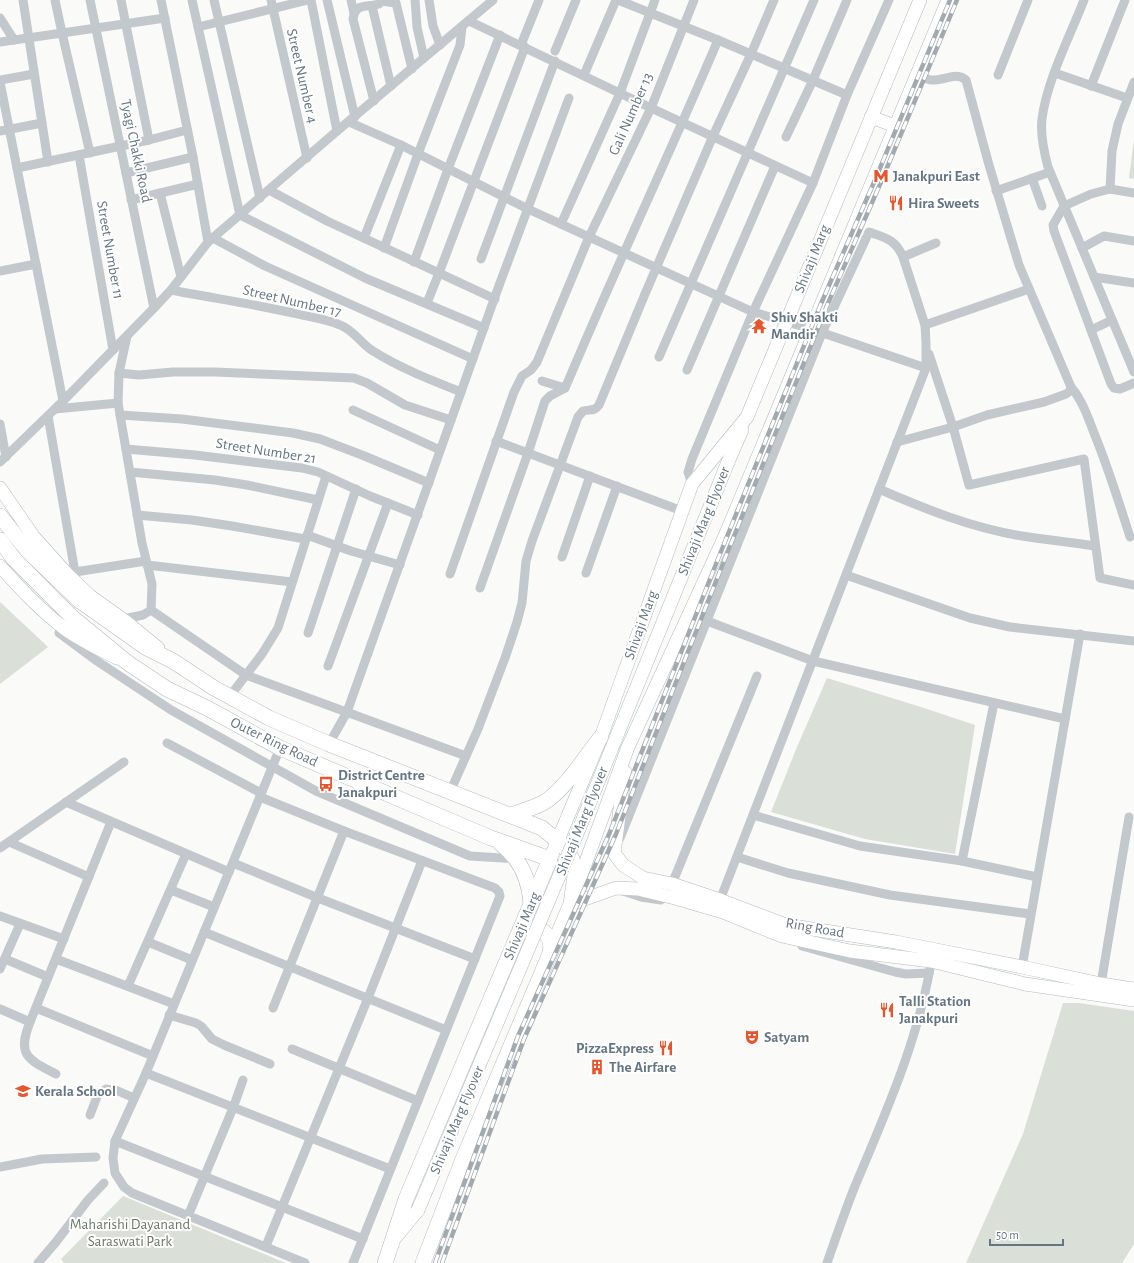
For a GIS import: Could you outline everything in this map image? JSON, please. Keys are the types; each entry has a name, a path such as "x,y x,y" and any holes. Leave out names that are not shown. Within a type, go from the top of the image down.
{"main road":[{"name":"Shivaji Marg","path":"384,1263 394,1239 406,1199 601,738 692,484 747,417 920,0"},
{"name":"Shivaji Marg","path":"423,1263 463,1159 571,904 628,747 817,331 851,234 948,0"},
{"path":"871,117 895,126"},
{"name":"Shivaji Marg Flyover","path":"394,1239 418,1210 580,829 747,417"},
{"name":"Outer Ring Road","path":"0,488 33,536 66,574 76,578 90,596 123,620 173,661 214,688 269,718 329,744 542,828 558,840 572,859 574,876 571,904"},
{"name":"Outer Ring Road","path":"0,516 27,550 80,601 145,647 173,661"},
{"name":"Outer Ring Road","path":"0,540 14,558 73,618 128,663 168,689 280,748 492,838"},
{"name":"Outer Ring Road","path":"0,566 26,594 64,628 96,648 128,663"},
{"path":"511,815 543,803 553,796 601,738 611,729 620,728 628,739 628,747 614,853"},
{"path":"492,838 503,845 516,859 527,877 531,904"},
{"path":"492,838 550,859"},
{"name":"Ring Road","path":"614,853 640,883 723,912 782,936 930,967 1025,984 1134,1000"},
{"name":"Ring Road","path":"571,904 602,892 640,883 672,884 786,925 896,942 1101,984 1134,989"},
{"path":"516,939 523,931 537,928 546,933 549,937 551,948 550,952"}],"street":[{"path":"23,0 48,162"},
{"path":"55,0 90,153"},
{"name":"Tyagi Chakki Road","path":"90,0 154,308"},
{"path":"121,0 149,140"},
{"path":"161,0 186,130 211,240"},
{"path":"192,0 240,215"},
{"path":"214,0 260,198"},
{"path":"198,27 220,22 272,4 310,0 337,131"},
{"path":"327,0 352,120"},
{"path":"351,0 354,13 353,19 374,101"},
{"path":"354,13 362,6 379,4 381,0 396,3 412,69"},
{"path":"415,0 417,27 424,58"},
{"path":"429,0 433,26 440,45"},
{"path":"3,460 56,409 154,308 171,290 211,240 337,131 352,120 493,0"},
{"path":"427,304 474,182 539,0"},
{"path":"555,51 576,0"},
{"path":"584,75 617,0 718,40 847,95"},
{"path":"561,224 620,93 655,0"},
{"name":"Gali Number 13","path":"450,574 514,392 522,376 531,370 537,362 589,237 651,108 694,0"},
{"path":"450,792 505,658 522,603 526,561 532,541 559,465 580,413 583,411 596,409 599,405 713,136 774,0"},
{"path":"659,357 814,0"},
{"path":"786,137 813,80 846,0"},
{"path":"692,484 688,472 692,459 753,312 813,183 847,95 889,0"},
{"path":"998,75 1028,0"},
{"path":"1084,0 1055,73 1042,120 1042,145 1050,172 1134,372"},
{"path":"1091,86 1125,0"},
{"name":"Street Number 4","path":"272,4 307,158"},
{"path":"372,6 391,86"},
{"path":"0,18 14,40"},
{"path":"0,42 165,18"},
{"path":"465,24 500,35 651,108 813,183"},
{"path":"384,248 460,45 465,24"},
{"path":"414,262 500,35"},
{"path":"480,588 545,401 550,396 564,388 718,40"},
{"path":"481,259 555,61"},
{"path":"1055,73 1127,98"},
{"path":"34,74 0,81 5,130 17,168 63,401"},
{"path":"917,75 932,80 955,76 962,77 966,80 996,191 1019,265 1071,387 1081,401 1102,453 1130,538"},
{"path":"1110,189 1112,151 1118,124 1134,82"},
{"path":"329,744 348,712 440,450 569,98"},
{"path":"352,120 528,209 623,254 753,312 817,331 926,368"},
{"path":"5,130 42,123"},
{"path":"17,168 149,140 186,130"},
{"path":"364,238 401,145"},
{"name":"Street Number 11","path":"79,155 113,350"},
{"path":"126,173 193,157"},
{"path":"687,370 775,166"},
{"path":"996,191 1050,172"},
{"path":"1032,178 1042,206"},
{"path":"131,200 198,184"},
{"path":"1134,193 1110,189 1091,194 1064,206 1053,225 1111,384 1114,388 1120,389 1134,384"},
{"path":"269,190 327,221 495,298"},
{"path":"160,193 181,277"},
{"path":"240,215 366,278 484,328"},
{"path":"614,853 707,621 817,331 869,232 891,240 900,250 903,257 925,325 926,368 720,900"},
{"path":"851,234 866,239"},
{"path":"1082,248 1104,236 1134,241"},
{"path":"211,240 265,266 473,359"},
{"path":"903,257 936,243"},
{"path":"0,271 36,264"},
{"path":"1094,277 1134,283"},
{"path":"925,325 1029,289"},
{"name":"Street Number 17","path":"171,290 330,321 349,330 362,344 372,351 461,392"},
{"path":"1091,330 1112,320"},
{"path":"127,336 119,373 118,403 146,563 152,584 151,610"},
{"path":"926,347 953,427 969,485 1084,459 1100,578 1134,585"},
{"path":"119,373 139,375 173,372 215,372 354,378 367,383 405,405 451,420"},
{"path":"542,381 564,388"},
{"path":"897,442 1057,397 1066,394 1070,391 1071,387"},
{"path":"56,409 118,403"},
{"path":"353,410 400,433 440,450"},
{"path":"48,416 76,578 146,563 292,582"},
{"path":"120,416 189,420 293,433 320,439 429,483"},
{"path":"0,424 3,460"},
{"path":"496,441 682,511"},
{"name":"Street Number 21","path":"126,449 302,468 318,472 418,515"},
{"path":"130,472 215,480 318,500"},
{"path":"230,696 278,628 326,476"},
{"path":"562,557 590,476"},
{"path":"586,573 617,486"},
{"path":"308,634 356,489"},
{"path":"879,489 937,514 987,528 1021,536 1095,546"},
{"path":"328,666 388,503"},
{"path":"137,515 192,520 306,537 400,565"},
{"path":"846,575 970,618 1010,627 1134,641"},
{"path":"151,610 246,675 466,756"},
{"path":"123,620 151,610"},
{"path":"707,621 813,660 1065,719"},
{"path":"59,633 94,659 171,710 316,791 470,856 516,859"},
{"path":"1022,967 1030,914 1080,634"},
{"path":"672,884 757,676"},
{"path":"962,860 994,703"},
{"path":"167,743 260,795 344,831 495,888 499,892 500,896 353,1263"},
{"path":"280,748 146,1073 116,1141 113,1158 115,1173 124,1187 132,1193 305,1263"},
{"path":"0,848 124,762"},
{"path":"66,802 229,872"},
{"path":"753,815 860,846 962,860 1037,877"},
{"path":"1101,984 1129,817"},
{"path":"56,1074 37,1064 27,1055 24,1050 24,1041 30,1022 111,822"},
{"path":"273,1008 344,831"},
{"path":"9,842 89,877"},
{"path":"128,986 186,854"},
{"path":"737,857 788,874 890,895 1030,914"},
{"path":"266,1246 368,998 422,860"},
{"path":"233,862 318,898 475,959"},
{"path":"619,888 641,898 666,900 721,917 771,938 896,972 930,967 925,997 908,1054 882,1125 855,1187 827,1263"},
{"path":"170,890 214,907"},
{"path":"0,916 64,939"},
{"path":"0,969 20,924"},
{"path":"204,932 446,1030"},
{"path":"148,942 192,960"},
{"path":"5,959 48,977"},
{"path":"56,959 174,1004"},
{"path":"36,1008 153,1056"},
{"path":"0,1010 30,1022"},
{"path":"170,1015 196,1023 201,1026 212,1038 224,1045 270,1064"},
{"path":"292,1049 418,1101"},
{"path":"146,1073 390,1170"},
{"path":"188,1216 233,1108 243,1080"},
{"path":"90,1115 98,1094 106,1089 118,1091 134,1098"},
{"path":"116,1141 363,1239"},
{"path":"0,1167 42,1159 96,1157"},
{"path":"38,1263 88,1200 104,1183"}],"green space":[{"path":"1134,139 1134,179 1129,178"},
{"path":"0,602 48,647 0,684"},
{"path":"827,678 975,725 955,854 865,839 771,812"},
{"path":"1063,1003 1079,1003 1134,1011 1134,1244 1122,1263 966,1263 1023,1134"},
{"name":"Maharishi Dayanand Saraswati Park","path":"123,1196 286,1263 64,1263 61,1259"}],"railway":[{"path":"435,1263 518,1036 610,832 820,306 875,180 950,0"},
{"path":"442,1263 524,1039 616,834 826,308 881,182 957,0"}],"place":[{"name":"Janakpuri East","path":"881,176"},
{"name":"Hira Sweets","path":"896,203"},
{"name":"Shiv Shakti Mandir","path":"759,326"},
{"name":"District Centre Janakpuri","path":"326,784"},
{"name":"Talli Station Janakpuri","path":"887,1010"},
{"name":"Satyam","path":"752,1037"},
{"name":"PizzaExpress","path":"666,1048"},
{"name":"The Airfare","path":"597,1067"},
{"name":"Kerala School","path":"23,1091"}]}
